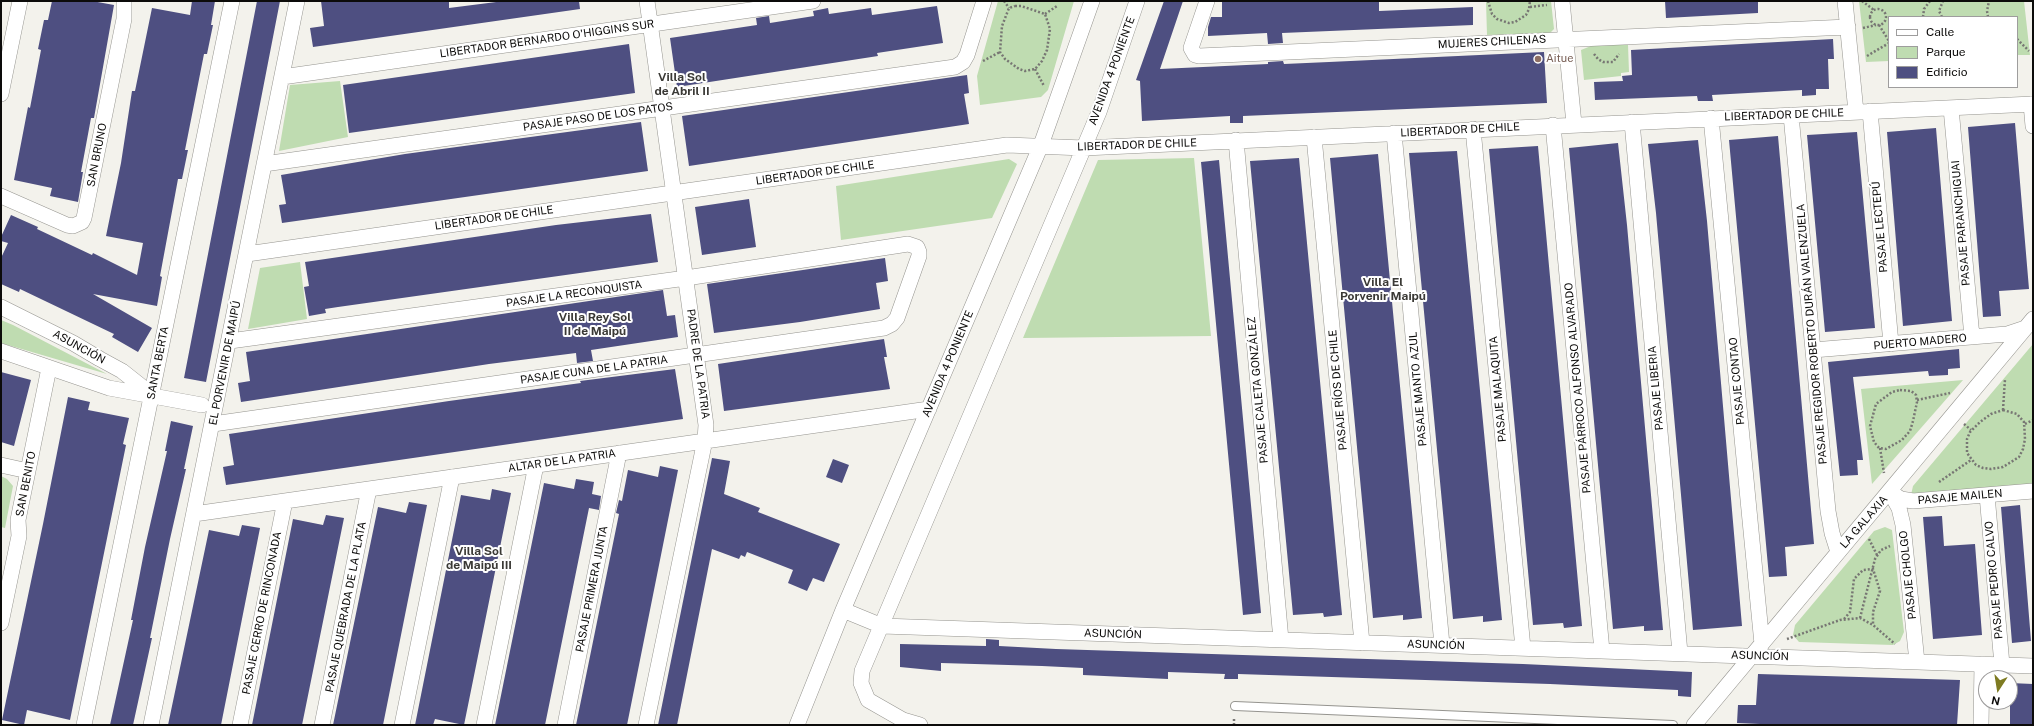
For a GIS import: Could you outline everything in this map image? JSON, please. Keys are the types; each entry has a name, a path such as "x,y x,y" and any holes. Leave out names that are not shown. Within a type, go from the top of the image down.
{"street":[{"path":"1,94 20,1"},
{"name":"SAN BRUNO","path":"1,196 68,225 73,226 82,222 124,19 124,1"},
{"name":"SANTA BERTA","path":"84,725 232,1"},
{"name":"EL PORVENIR DE MAIPÚ","path":"151,725 230,341 297,1"},
{"name":"PADRE DE LA PATRIA","path":"646,725 705,440 706,418 647,1"},
{"name":"LIBERTADOR BERNARDO O'HIGGINS SUR","path":"282,77 813,1"},
{"name":"PASAJE PASO DE LOS PATOS","path":"264,164 954,67 965,59 984,1"},
{"name":"AVENIDA 4 PONIENTE","path":"797,725 843,610 1041,145 1092,1"},
{"name":"AVENIDA 4 PONIENTE","path":"920,725 903,720 868,700 861,683 862,671 1099,112 1137,1"},
{"name":"MUJERES CHILENAS","path":"1207,1 1191,48 1195,55 1199,56 1848,26"},
{"name":"PASAJE LECTEPÚ","path":"1845,1 1863,111 1890,344"},
{"path":"1557,3 1566,39 1574,124"},
{"path":"2032,104 2033,126"},
{"name":"LIBERTADOR DE CHILE","path":"247,254 1007,145 1041,145 1084,148 1574,124 2032,104"},
{"name":"PASAJE PARANCHIGUAI","path":"1951,108 1972,337"},
{"name":"PASAJE REGIDOR ROBERTO DURÁN VALENZUELA","path":"1791,115 1828,511 1832,533 1838,552"},
{"name":"PASAJE CONTAO","path":"1712,118 1762,644"},
{"name":"PASAJE LIBERIA","path":"1632,122 1680,654"},
{"name":"PASAJE PÁRROCO ALFONSO ALVARADO","path":"1553,125 1602,651"},
{"name":"PASAJE MALAQUITA","path":"1473,129 1522,648"},
{"name":"PASAJE MANTO AZUL","path":"1394,133 1442,645"},
{"name":"PASAJE RÍOS DE CHILE","path":"1314,137 1362,643"},
{"name":"PASAJE CALETA GONZÁLEZ","path":"1236,140 1281,640"},
{"name":"PASAJE LA RECONQUISTA","path":"230,341 686,278 908,244 917,247"},
{"name":"PASAJE CUNA DE LA PATRIA","path":"213,424 697,356 888,327 897,318 919,256 917,247"},
{"name":"ASUNCIÓN","path":"1,307 122,371 152,395"},
{"name":"PUERTO MADERO","path":"1813,350 2007,334 2029,324"},
{"name":"LA GALAXIA","path":"1694,725 2029,324"},
{"name":"ASUNCIÓN","path":"1,351 109,388 202,405"},
{"name":"SAN BENITO","path":"1,623 19,536 18,520 49,368"},
{"name":"ALTAR DE LA PATRIA","path":"194,514 929,409"},
{"name":"PASAJE PRIMERA JUNTA","path":"565,725 620,453"},
{"path":"1,465 28,471"},
{"path":"484,725 536,465"},
{"path":"402,725 452,477"},
{"name":"PASAJE QUEBRADA DE LA PLATA","path":"322,725 369,489"},
{"name":"PASAJE MAILEN","path":"1890,492 1901,499 1913,502 2033,491"},
{"name":"PASAJE CHOLGO","path":"1890,492 1902,516 1917,662"},
{"name":"PASAJE PEDRO CALVO","path":"1986,495 2002,665"},
{"name":"PASAJE CERRO DE RINCONADA","path":"240,725 285,501"},
{"name":"ASUNCIÓN","path":"843,610 882,626 2033,666"},
{"path":"1981,725 1982,664"}],"lane":[{"path":"1236,706 1673,725"}],"path":[{"path":"1004,1 1009,8"},
{"path":"1488,1 1492,14 1497,19 1509,23 1521,19 1530,6 1530,1"},
{"path":"1862,1 1874,10 1882,9 1886,13 1886,21 1878,25 1862,28"},
{"path":"1923,16 1924,9 1930,1"},
{"path":"1942,16 1939,11 1943,1"},
{"path":"1988,16 1987,11 1990,1"},
{"path":"1530,6 1557,3"},
{"path":"1009,8 1022,6 1045,14"},
{"path":"1045,14 1057,6"},
{"path":"1009,8 1002,26 1000,52 1005,59 1018,69 1025,71 1035,69 1042,61 1047,50 1050,29 1045,14"},
{"path":"1874,10 1870,17 1872,22 1878,25 1888,40"},
{"path":"2018,40 2029,51"},
{"path":"1865,57 1888,43"},
{"path":"1035,69 1044,86"},
{"path":"2003,410 2006,353"},
{"path":"1917,400 1976,388"},
{"path":"1900,390 1911,391 1916,395 1917,400 1916,410 1910,431 1894,446 1886,449 1879,448 1874,442 1870,426 1876,404 1892,392 1900,390"},
{"path":"2003,410 2017,414 2025,424 2023,449 2019,456 2012,462 2003,467 1991,469 1983,468 1971,460 1966,446 1970,432 1991,414 2003,410"},
{"path":"2025,424 2033,420"},
{"path":"1932,485 1971,460"},
{"path":"1869,537 1877,555"},
{"path":"1860,618 1877,555 1881,550 1905,539"},
{"path":"1843,619 1850,612 1854,579 1863,570 1872,569"},
{"path":"1872,569 1880,591 1873,612 1873,626"},
{"path":"1787,639 1843,619 1860,618 1873,626 1894,644 1915,647"}],"green space":[{"path":"998,1 1074,1 1048,90 1041,97 980,105 977,76"},
{"path":"1486,1 1551,1 1554,29 1550,33 1487,35"},
{"path":"1859,1 2024,1 2030,55 2018,55 2018,16 1888,16 1888,61 1866,62"},
{"path":"1628,45 1629,72 1621,73 1621,76 1584,80 1581,50 1591,46"},
{"path":"340,81 348,137 279,151 290,85"},
{"path":"1194,158 1211,336 1023,338 1098,160"},
{"path":"1009,159 1017,164 992,218 841,240 836,186"},
{"path":"300,262 307,319 248,329 260,268"},
{"path":"1,320 13,325 107,374 1,343"},
{"path":"2033,344 2033,491 1911,495 1913,486"},
{"path":"1963,380 1872,484 1861,389"},
{"path":"1,476 7,479 13,486 5,528 1,527"},
{"path":"1885,527 1892,530 1904,632 1900,641 1893,645 1799,642 1793,635 1795,625 1874,531"}],"building":[{"path":"52,1 92,1 114,5 94,118 91,118 81,172 83,172 78,202 50,196 52,188 14,180 41,50 38,49 44,20 48,20"},
{"path":"192,1 215,1 211,25 213,25 207,54 204,54 185,150 188,150 182,179 178,179 160,276 162,277 157,306 93,294 152,328 138,352 112,337 114,334 20,289 19,292 1,284 1,258 8,243 1,241 1,237 11,215 38,227 37,229 92,255 93,253 137,275 143,243 106,236 121,163 132,91 135,91 152,8 190,15"},
{"path":"257,1 280,1 206,382 184,378"},
{"path":"321,1 449,1 449,8 504,1 579,1 580,9 313,47 310,28 324,26"},
{"path":"1164,1 1183,1 1160,69 1268,64 1268,62 1283,61 1284,64 1544,52 1547,103 1243,116 1243,123 1230,123 1230,116 1142,121 1140,81 1136,80"},
{"path":"1222,1 1379,1 1379,11 1473,7 1473,25 1282,33 1283,43 1268,44 1267,33 1208,36 1208,27 1211,17 1222,17"},
{"path":"1665,1 1758,1 1758,13 1666,18"},
{"path":"937,6 943,43 877,53 878,56 677,87 670,38 757,25 756,18 769,16 770,23 814,16 813,11 828,8 829,14 871,8 872,15"},
{"path":"1833,39 1834,59 1828,59 1829,89 1816,89 1816,95 1802,96 1802,90 1712,95 1713,101 1698,101 1697,96 1595,100 1594,82 1623,81 1622,76 1632,75 1631,50"},
{"path":"629,44 635,93 349,133 343,85"},
{"path":"967,75 969,93 964,94 969,124 689,166 682,116"},
{"path":"641,122 648,171 282,223 279,205 286,204 281,175 405,154"},
{"path":"2015,123 2029,289 1999,291 2001,316 1983,317 1968,127"},
{"path":"1936,128 1952,321 1903,326 1887,132"},
{"path":"1857,132 1875,328 1825,332 1807,135"},
{"path":"1778,136 1814,544 1785,547 1787,576 1769,577 1729,140"},
{"path":"1698,140 1707,221 1742,626 1693,630 1656,213 1648,144"},
{"path":"1618,143 1627,225 1663,630 1644,631 1644,626 1613,629 1569,148"},
{"path":"1538,146 1582,626 1564,628 1563,623 1533,625 1489,149"},
{"path":"1457,151 1502,620 1483,622 1483,616 1453,619 1409,153"},
{"path":"1378,154 1422,618 1403,620 1403,615 1373,618 1330,158"},
{"path":"1299,158 1342,615 1324,617 1323,613 1293,615 1250,161"},
{"path":"1219,160 1261,613 1243,615 1201,162"},
{"path":"749,199 756,247 702,255 695,207"},
{"path":"651,214 658,262 325,309 326,313 309,316 304,287 309,286 305,262 556,225"},
{"path":"885,258 888,281 876,283 880,309 800,322 714,333 707,284"},
{"path":"663,290 667,316 675,315 678,337 591,350 593,361 577,363 576,353 489,364 241,402 238,383 250,381 246,352"},
{"path":"884,339 887,357 884,357 890,389 724,411 718,364"},
{"path":"1959,349 1960,368 1948,369 1948,375 1929,376 1928,371 1853,377 1863,460 1857,460 1858,475 1840,476 1828,362"},
{"path":"675,369 683,419 226,485 223,467 234,465 229,434 581,383 580,381"},
{"path":"1,372 31,380 14,446 1,442"},
{"path":"68,397 90,402 88,410 129,418 123,444 126,445 70,720 27,710 24,725 2,720"},
{"path":"171,421 193,426 184,469 186,469 170,539 150,638 152,638 133,725 110,725 133,620 131,620 145,547 167,451 165,451"},
{"path":"712,458 730,461 724,494 760,508 758,512 840,544 824,582 813,578 807,591 788,583 793,570 747,552 745,557 741,555 739,559 712,549 677,725 658,725"},
{"path":"833,459 849,465 842,483 826,477"},
{"path":"660,466 678,470 627,725 576,725 619,514 616,513 619,500 622,501 628,470 658,477"},
{"path":"576,479 594,482 592,494 601,496 599,510 589,508 545,725 495,725 544,483 574,489"},
{"path":"492,489 511,493 464,725 435,719 433,725 415,725 461,495 490,500"},
{"path":"409,502 427,505 383,725 333,725 378,507 406,513"},
{"path":"2020,505 2031,641 2012,643 2001,507"},
{"path":"326,515 344,518 302,725 252,725 293,519 323,525"},
{"path":"1942,516 1944,546 1975,544 1982,635 1933,639 1923,517"},
{"path":"242,525 260,528 221,725 168,725 209,530 239,536"},
{"path":"986,639 999,640 999,646 1056,649 1523,664 1692,672 1691,697 1678,696 1678,690 1550,684 1238,674 1238,679 1224,679 1225,674 1168,672 1168,679 1083,675 1083,668 941,663 941,671 900,667 900,644 986,646"},
{"path":"1758,674 1960,680 1957,725 1783,725 1737,723 1738,705 1756,705"},
{"path":"2018,683 2033,684 2033,725 2010,725 2010,710 2018,710"}],"place":[{"name":"Aitue","path":"1538,59"}],"district":[{"name":"Villa Sol de Abril II","path":"682,84"},
{"name":"Villa El Porvenir Maipú","path":"1383,289"},
{"name":"Villa Rey Sol II de Maipú","path":"595,324"},
{"name":"Villa Sol de Maipú III","path":"479,558"}]}
